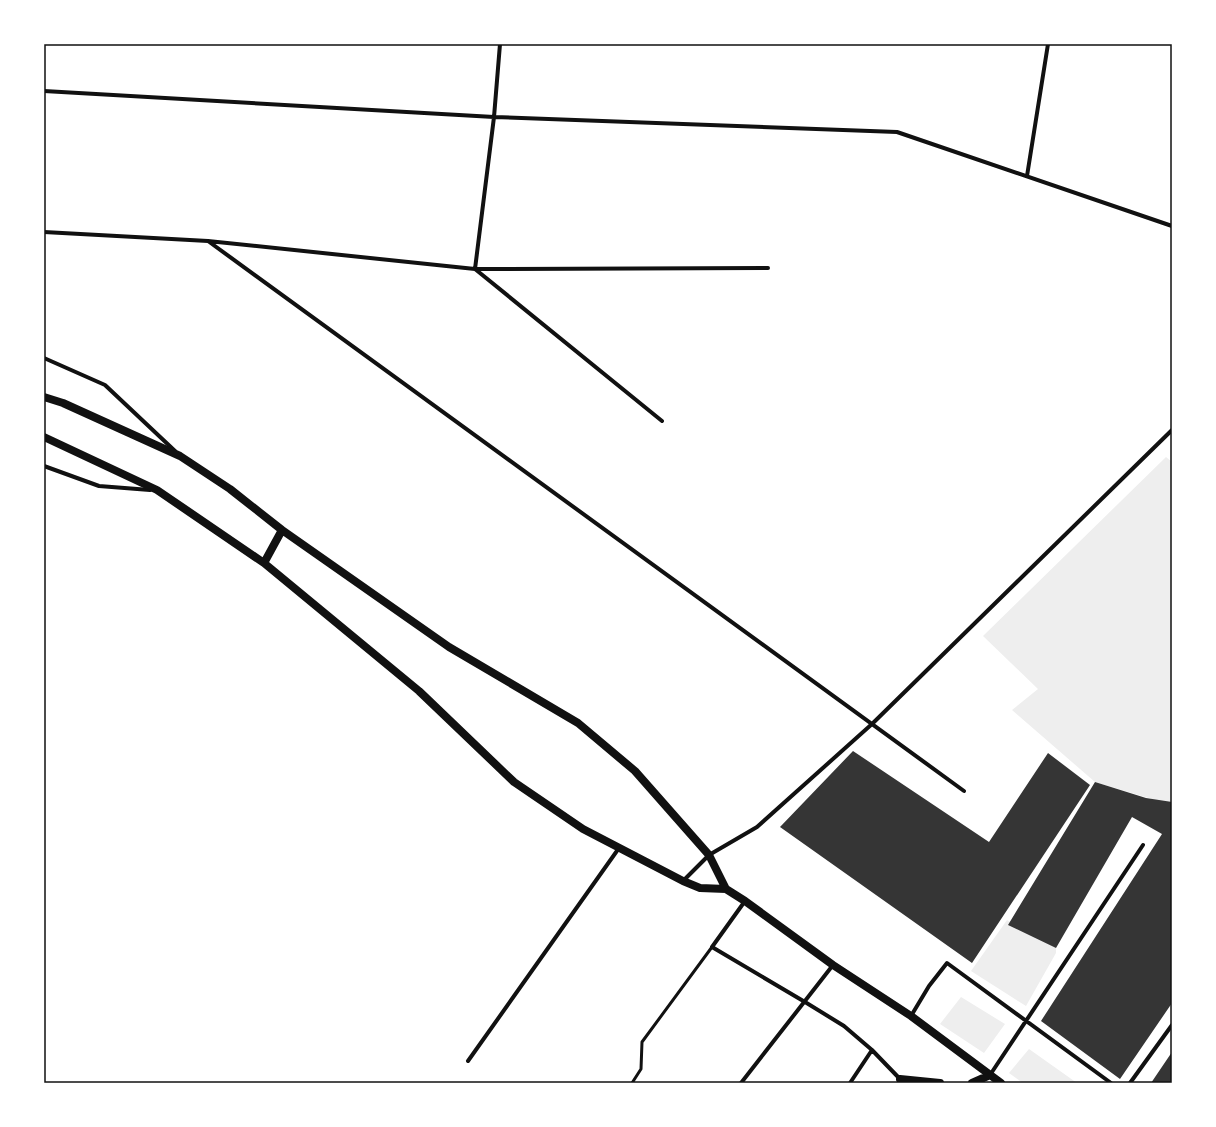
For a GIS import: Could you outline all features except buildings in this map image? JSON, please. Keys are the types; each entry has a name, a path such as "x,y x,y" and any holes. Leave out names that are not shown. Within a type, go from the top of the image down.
{"main road":[{"path":"44,397 63,403 180,456 230,489 282,530 449,647 578,723 635,771 709,855 726,889"},
{"path":"44,437 157,490 264,563 419,691 514,782 583,828 682,881 700,888 726,889 745,901 833,965 911,1016 1001,1083"},
{"path":"264,563 282,530"},
{"path":"972,1083 990,1075"},
{"path":"903,1081 940,1083"}],"street":[{"path":"475,269 494,117 500,44"},
{"path":"1027,176 1048,44"},
{"path":"44,91 494,117 897,132 1172,226"},
{"path":"44,232 208,241 475,269 768,268"},
{"path":"208,241 964,791"},
{"path":"475,269 662,421"},
{"path":"44,358 105,385 180,456"},
{"path":"682,881 709,855 757,827 872,724 1172,430"},
{"path":"44,466 99,486 157,490"},
{"path":"990,1075 1143,845"},
{"path":"468,1061 618,848"},
{"path":"745,901 712,947 844,1026 872,1050 903,1081"},
{"path":"911,1016 929,986 947,963 1111,1083"},
{"path":"741,1083 833,965"},
{"path":"1130,1083 1172,1025"},
{"path":"850,1083 872,1050"}],"lane":[{"path":"632,1083 641,1069 642,1042 712,947"}],"shaded area":[{"path":"1166,457 1172,462 1172,805 1095,782 1012,710 1038,689 983,636"},
{"path":"1007,920 1056,948 1056,953 1026,1006 971,971"},
{"path":"961,997 1005,1024 984,1053 940,1024"},
{"path":"1029,1049 1077,1083 1023,1083 1009,1073"}]}
